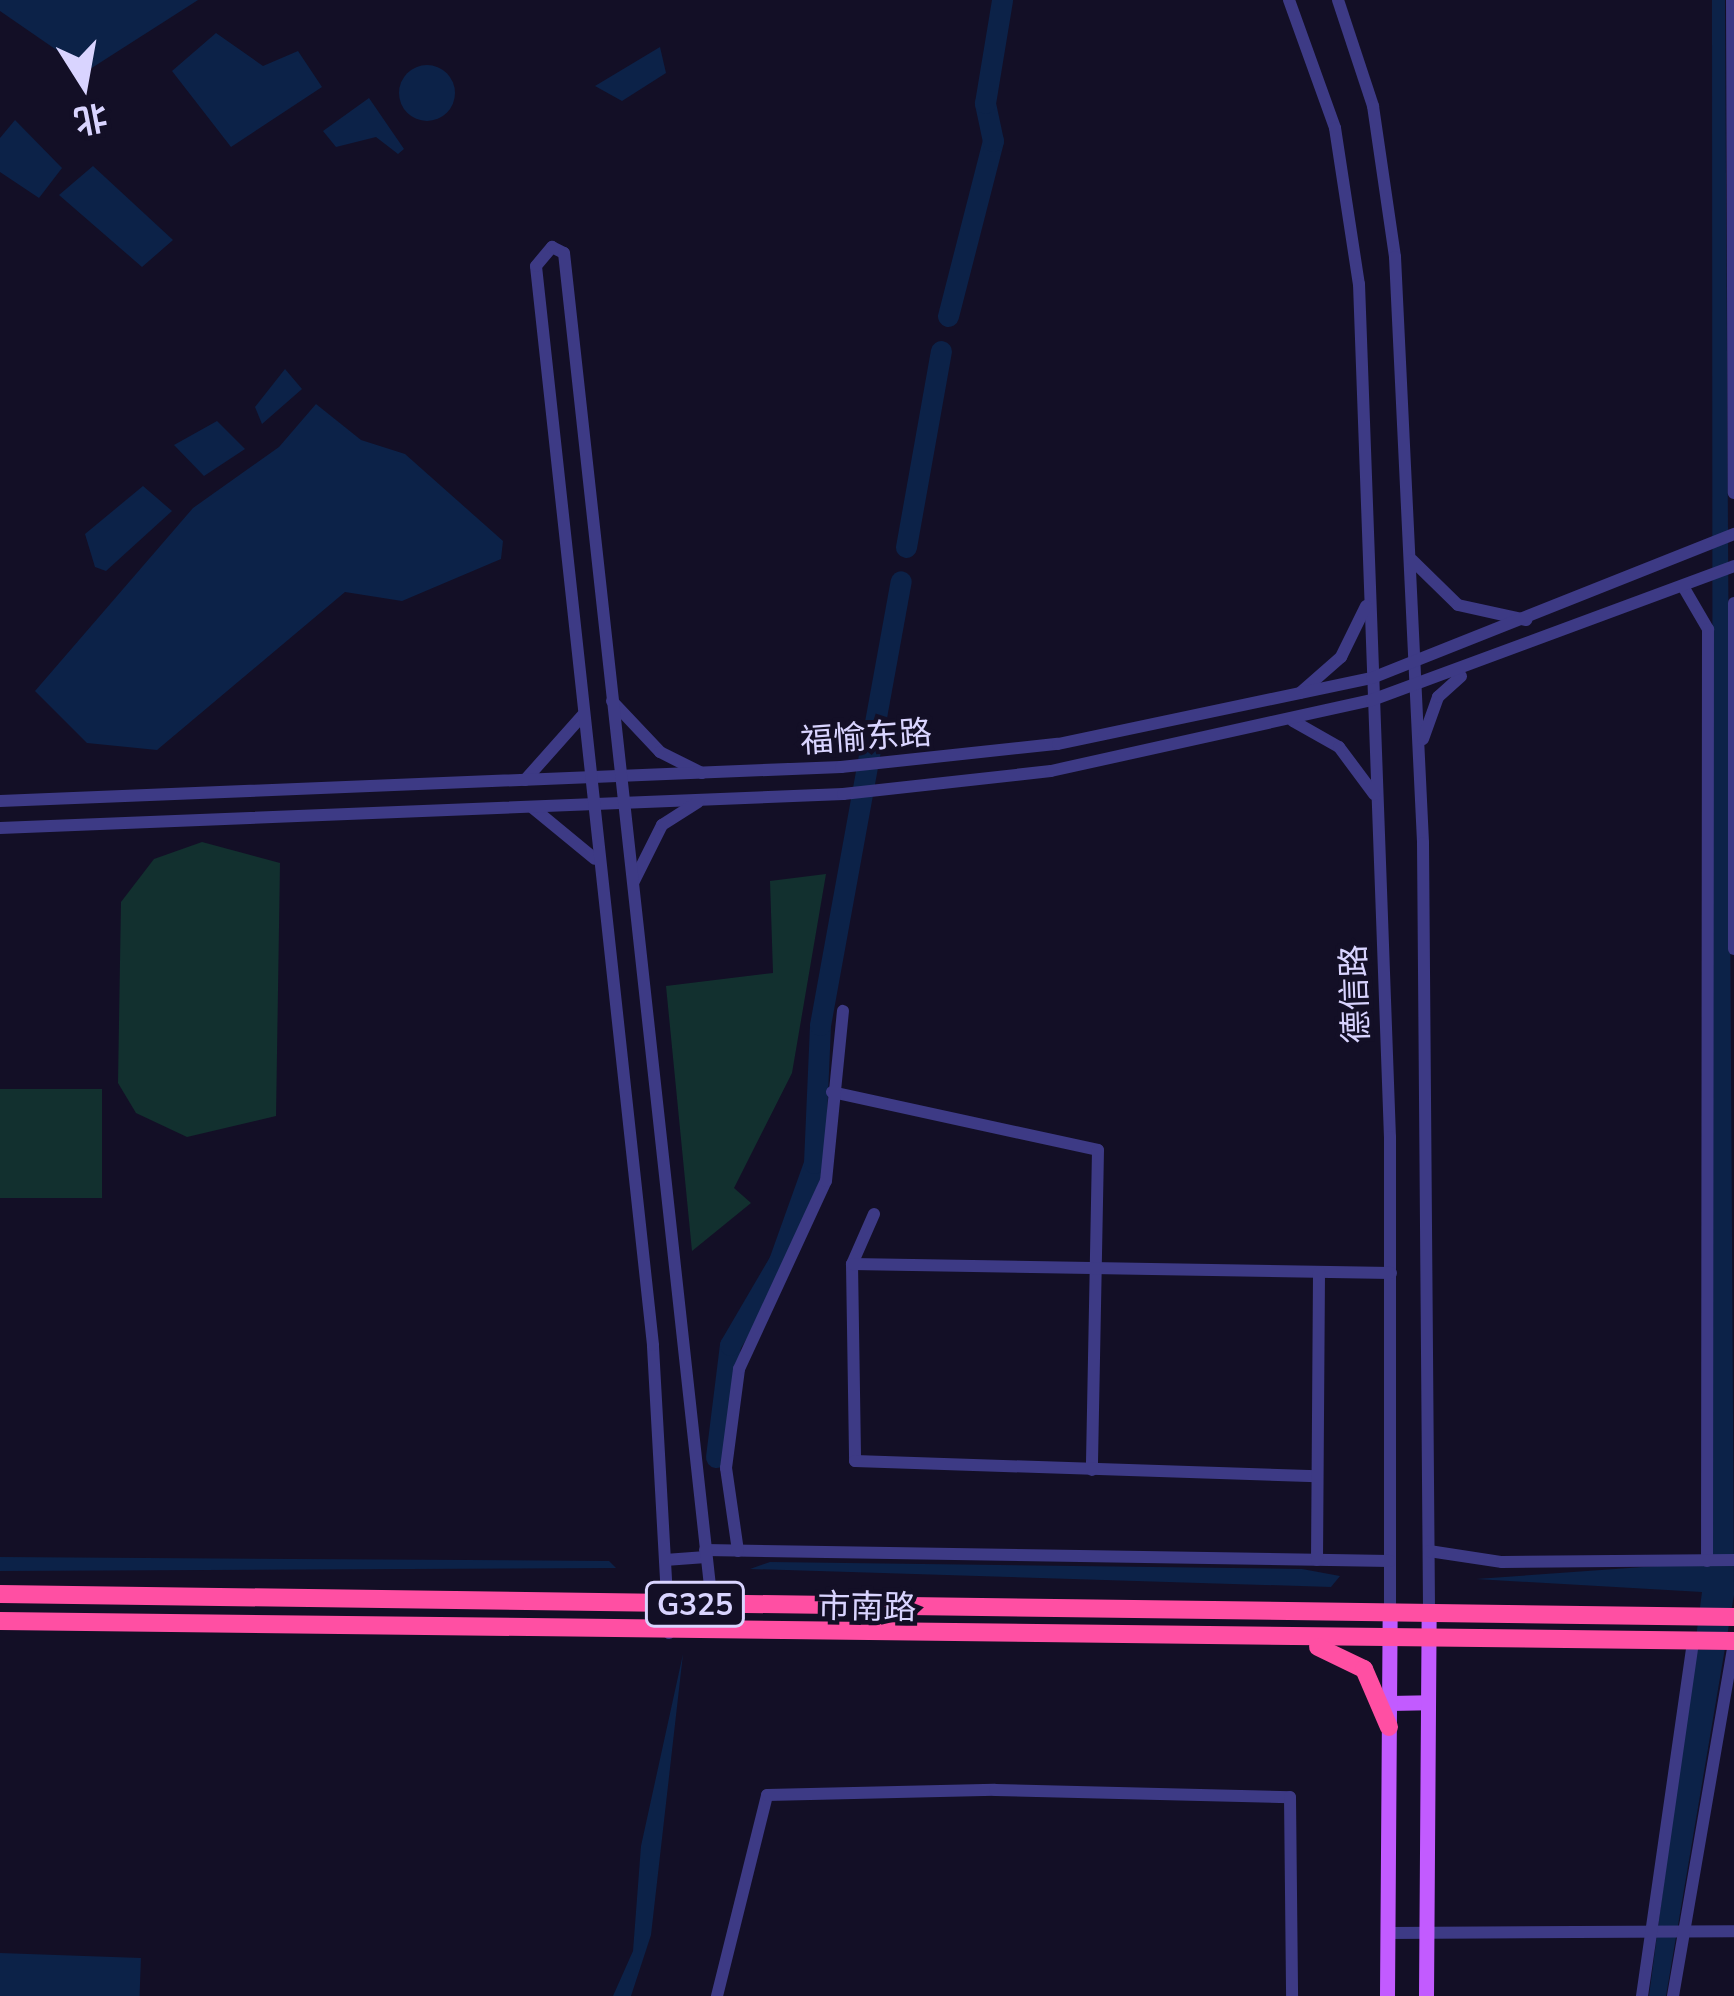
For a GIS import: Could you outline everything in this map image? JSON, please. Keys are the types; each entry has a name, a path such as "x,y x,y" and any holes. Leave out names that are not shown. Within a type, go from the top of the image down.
{"highway":[{"name":"市南路","path":"0,1594 1732,1617"},
{"path":"624,1604 625,1631"},
{"path":"755,1605 755,1634"},
{"name":"市南路","path":"0,1622 1296,1641 1732,1642"},
{"path":"1296,1641 1364,1670 1389,1727"}],"main road":[{"name":"德信路","path":"1387,1996 1390,1613"},
{"path":"1426,1996 1429,1613"},
{"path":"1389,1702 1428,1702"}],"street":[{"name":"德信路","path":"1289,0 1353,218 1391,1273 1390,1613"},
{"path":"1338,0 1388,187 1411,559 1420,758 1429,1613"},
{"path":"1732,0 1734,493"},
{"path":"668,1633 600,871 536,266 552,247 564,253 716,1633"},
{"name":"福愉东路","path":"0,801 590,780 899,763 1296,697 1372,678 1533,620 1732,535"},
{"path":"1411,559 1458,605 1533,620"},
{"name":"福愉东路","path":"0,828 843,794 1088,765 1292,721 1417,687 1734,567"},
{"path":"1684,588 1708,629 1710,1561"},
{"path":"1296,697 1341,657 1369,599"},
{"path":"1734,603 1734,949"},
{"path":"1420,758 1438,697 1472,669"},
{"path":"611,700 659,752 703,773"},
{"path":"522,782 583,714"},
{"path":"1292,721 1339,747 1377,798"},
{"path":"720,773 722,799"},
{"path":"631,887 662,825 701,800"},
{"path":"532,807 582,841 600,871"},
{"path":"738,1550 726,1468 739,1369 826,1181 843,1011"},
{"path":"832,1092 1097,1150 1092,1470"},
{"path":"874,1214 852,1264 855,1461 1317,1476"},
{"path":"852,1264 1391,1273"},
{"path":"1317,1560 1319,1272"},
{"path":"665,1560 738,1550 1390,1561"},
{"path":"1429,1550 1502,1562 1732,1560"},
{"path":"1642,1996 1695,1641"},
{"path":"1673,1996 1732,1642"},
{"path":"717,1996 766,1795 994,1790 1290,1797 1292,1996"},
{"path":"1387,1933 1734,1930"}],"green space":[{"path":"202,842 280,863 276,1116 187,1137 136,1113 118,1083 121,902 154,859"},
{"path":"826,874 792,1073 734,1188 751,1203 692,1251 666,986 773,973 770,881"},
{"path":"0,1089 102,1089 102,1198 0,1198"}],"water":[{"path":"0,0 198,0 87,71 0,11"},
{"path":"1712,0 1725,0 1734,1595 1666,1996 1649,1996 1702,1592 1476,1579 1713,1562"},
{"path":"216,33 263,66 298,51 322,87 231,147 172,71"},
{"path":"660,47 666,73 622,101 595,86"},
{"path":"427,65 447,73 455,93 447,113 427,121 407,113 399,93 407,73"},
{"path":"369,98 404,149 398,154 376,137 336,147 323,131"},
{"path":"15,120 62,168 39,198 0,172 0,138"},
{"path":"93,166 173,240 142,267 59,195"},
{"path":"285,369 302,389 262,424 255,407"},
{"path":"316,404 361,440 405,454 503,541 501,559 402,601 345,592 157,750 87,743 35,691 193,508 279,447"},
{"path":"217,421 245,449 204,476 174,445"},
{"path":"143,486 172,511 106,571 95,567 85,534"},
{"path":"0,1557 609,1561 616,1568 0,1571"},
{"path":"770,1562 1302,1569 1340,1576 1331,1587 750,1569"},
{"path":"683,1654 651,1935 631,1996 613,1996 633,1951 641,1846"},
{"path":"0,1953 141,1958 140,1996 0,1996"}],"waterway":[{"path":"948,316 993,141 985,103 1002,0"},
{"path":"906,547 941,351"},
{"path":"716,1457 730,1345 779,1261 814,1163 820,1025 901,581"}]}
